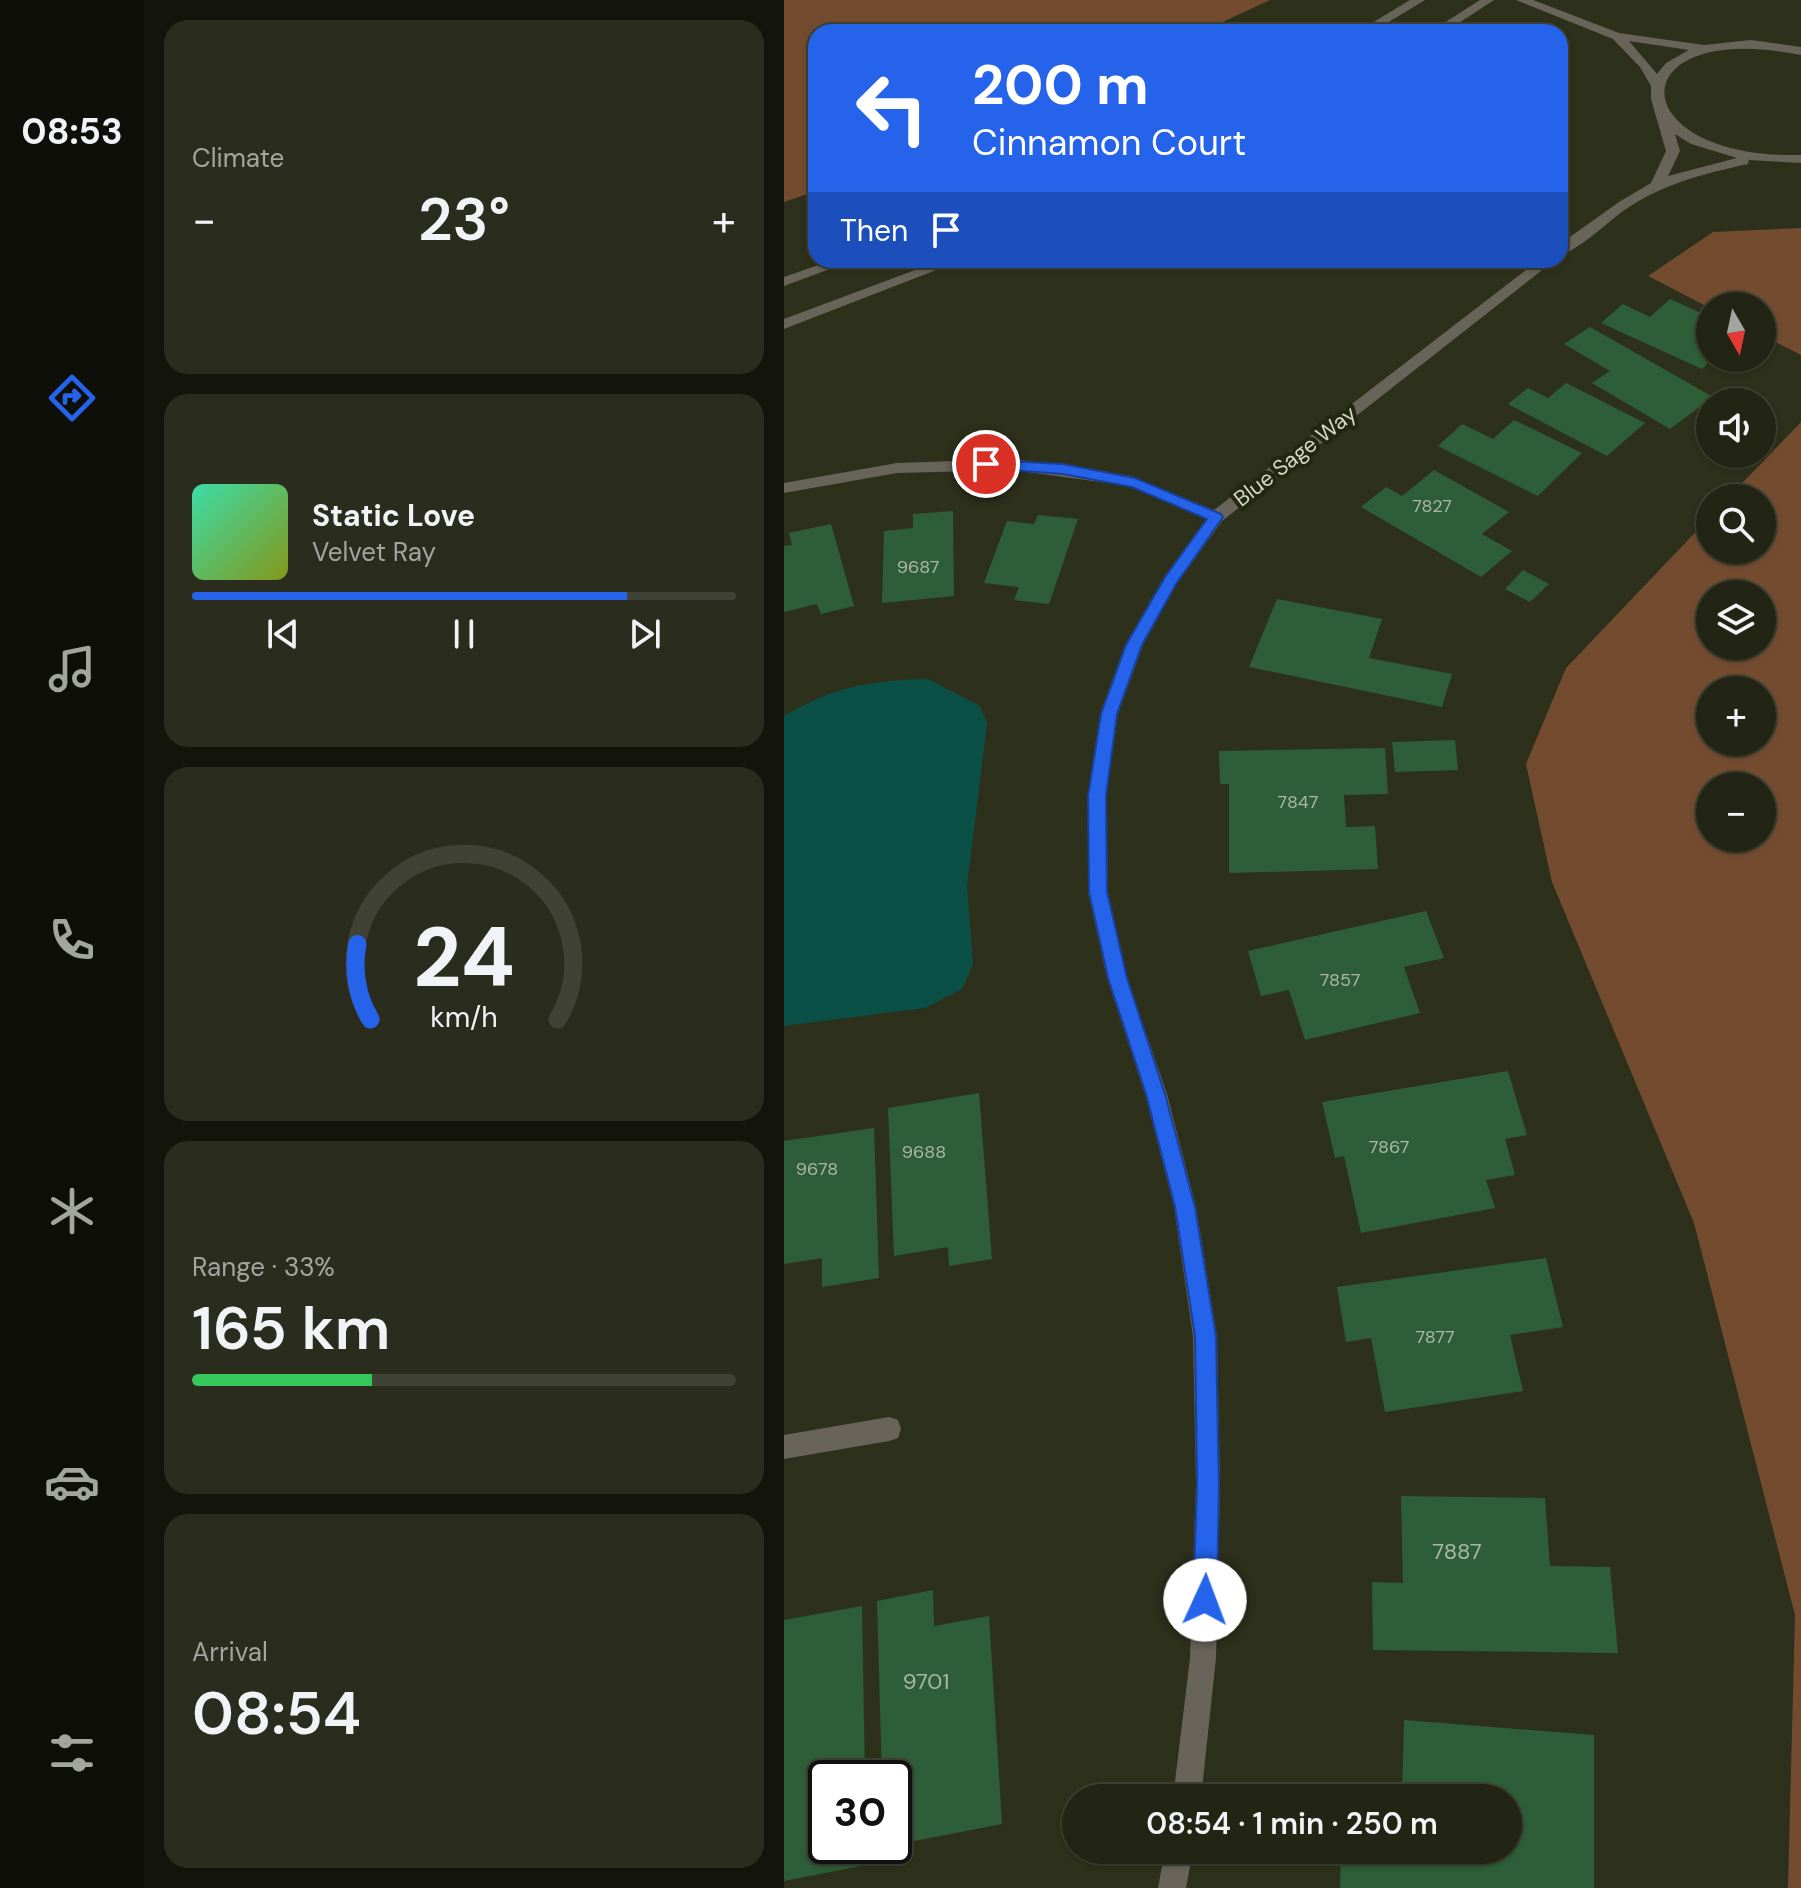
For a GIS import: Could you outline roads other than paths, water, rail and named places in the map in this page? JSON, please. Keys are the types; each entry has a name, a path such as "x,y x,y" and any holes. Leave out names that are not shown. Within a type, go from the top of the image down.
{"street":[{"path":"1377,24 1419,0"},
{"path":"1449,24 1488,0"},
{"path":"1522,0 1617,36 1686,48 1732,45 1801,48"},
{"path":"1617,36 1645,65 1657,85"},
{"path":"1658,183 1673,151 1657,98 1657,85 1664,72 1676,61 1711,48"},
{"path":"1662,112 1674,126 1691,138 1714,148 1761,159"},
{"path":"1568,245 1610,212 1658,183 1695,169 1761,159 1801,159"},
{"path":"784,282 824,268"},
{"path":"784,324 934,268"},
{"name":"Blue Sage Way","path":"1189,1784 1203,1658 1208,1485 1205,1336 1185,1207 1156,1094 1117,978 1098,892 1097,796 1109,714 1134,645 1170,581 1216,517 1538,268"},
{"path":"784,488 829,477 907,466 986,464 1063,469 1135,483 1216,517"},
{"path":"784,1447 889,1429"},
{"path":"1172,1888 1176,1864"}],"water":[{"path":"928,679 980,706 987,723 967,886 973,964 962,989 925,1008 784,1026 784,716 819,698 853,687"}]}
